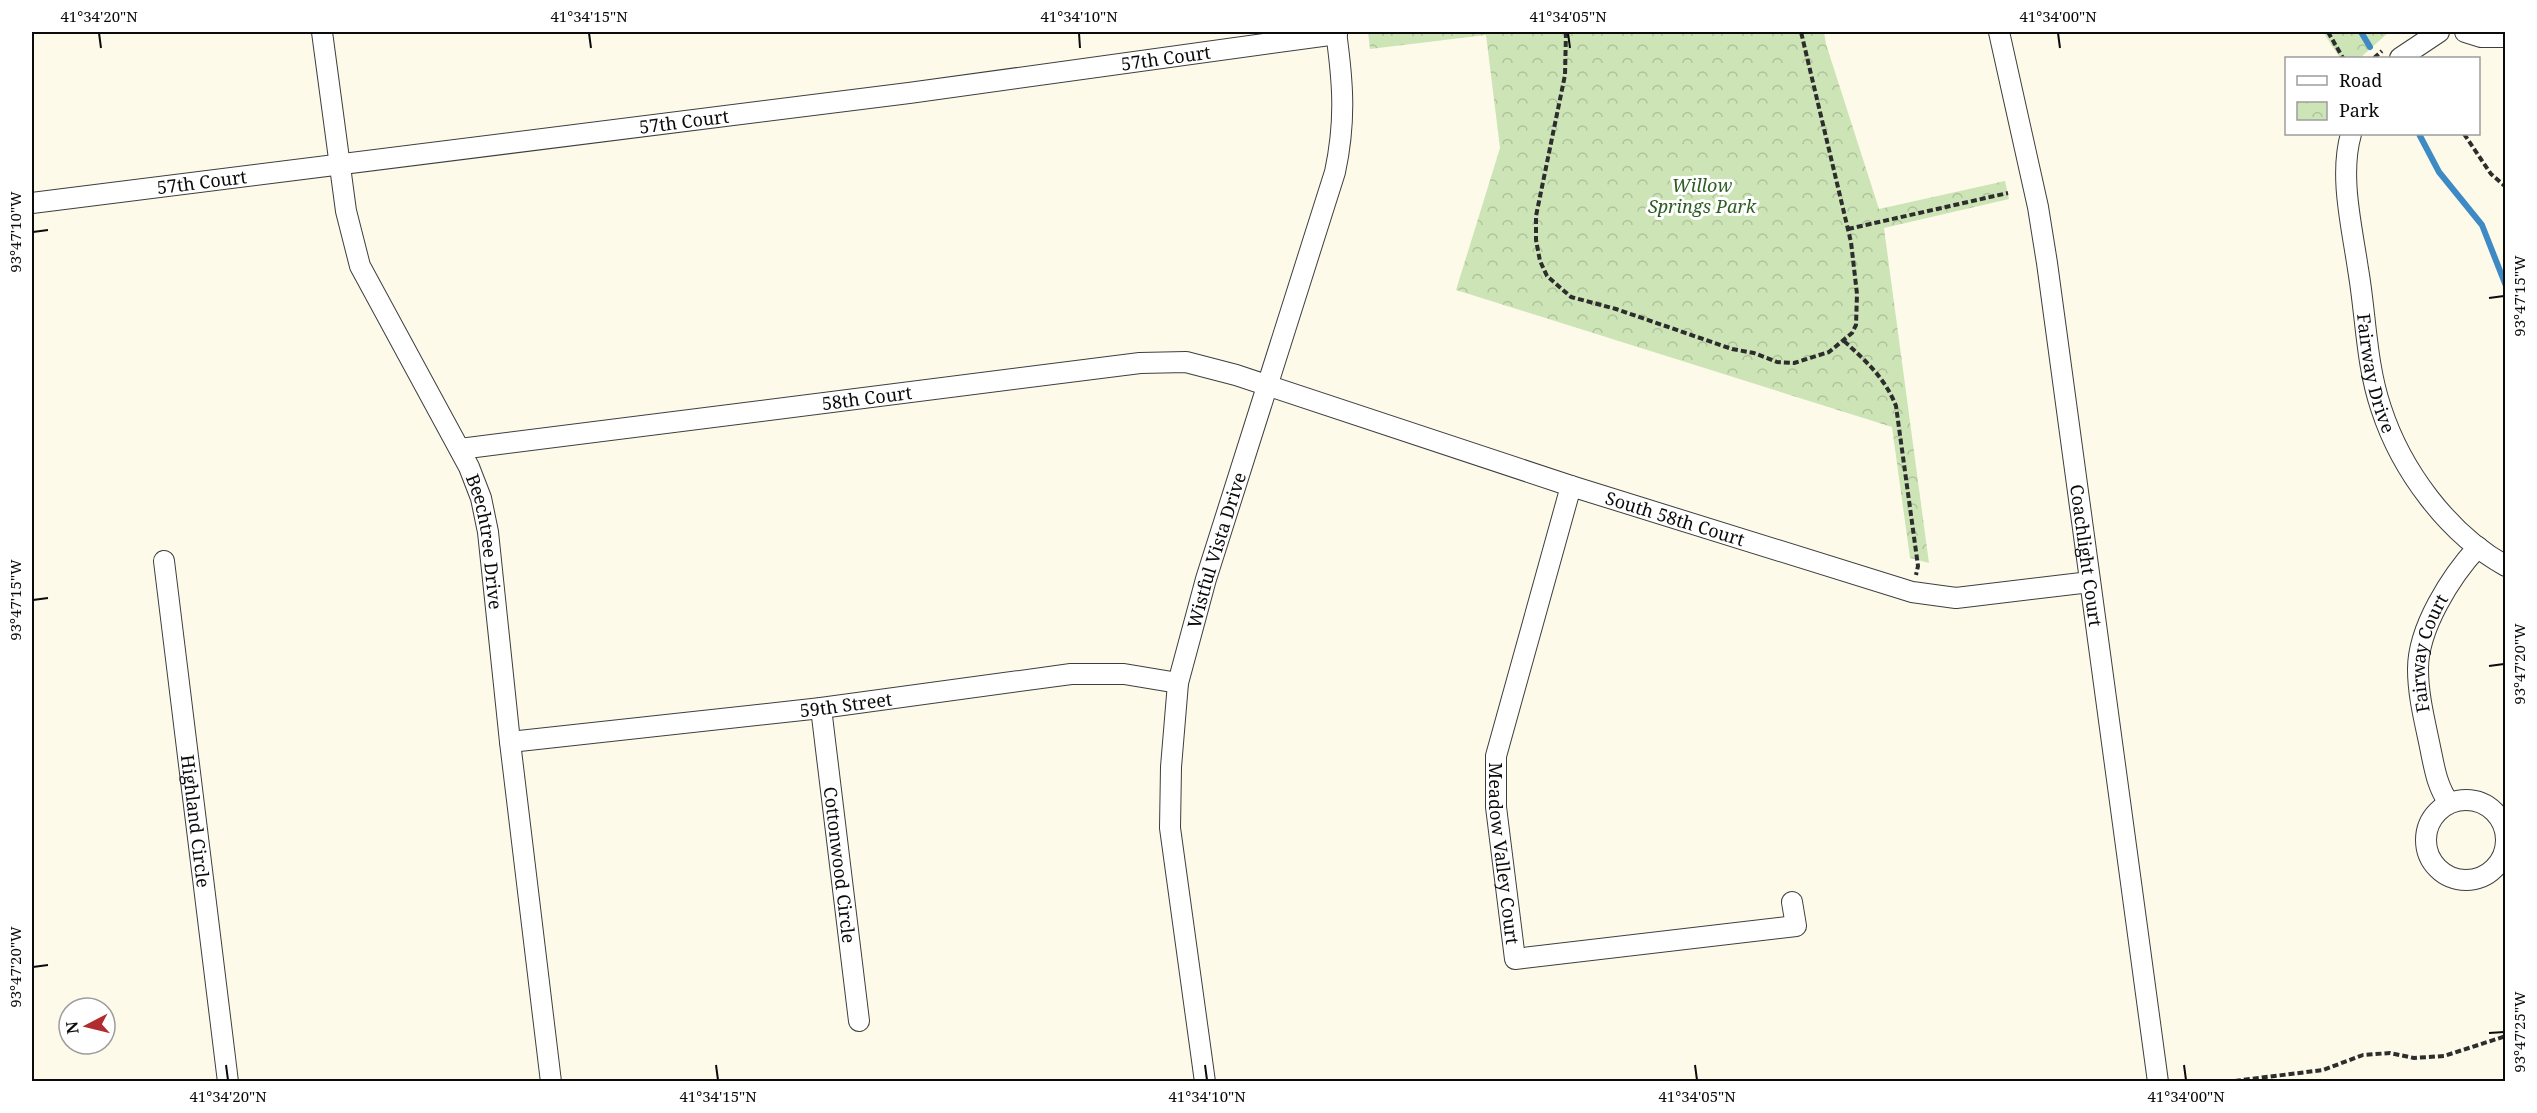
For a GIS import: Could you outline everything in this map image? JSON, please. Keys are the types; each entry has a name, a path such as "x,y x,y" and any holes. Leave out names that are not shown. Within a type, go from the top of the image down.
{"street":[{"name":"Beechtree Drive","path":"322,32 350,233 360,266 460,449 481,498 488,532 510,742 551,1082"},
{"name":"Coachlight Court","path":"1999,32 2038,207 2158,1082"},
{"path":"2402,57 2439,32"},
{"path":"2465,32 2481,37 2503,38"},
{"name":"57th Court","path":"32,203 921,91 1336,33"},
{"name":"Wistful Vista Drive","path":"1205,1082 1170,828 1171,767 1178,683 1206,579 1335,172 1342,139 1344,104 1336,33"},
{"name":"Fairway Drive","path":"2351,135 2347,179 2352,228 2370,360 2381,408 2397,447 2421,487 2443,514 2478,547 2505,566"},
{"name":"58th Court","path":"460,449 1156,361 1206,367 1269,386"},
{"name":"South 58th Court","path":"1269,386 1571,486 1911,592 1956,598 2090,582"},
{"name":"Meadow Valley Court","path":"1571,486 1496,756 1496,807 1515,960 1796,926 1792,902"},
{"name":"Fairway Court","path":"2449,803 2439,788 2421,701 2418,667 2438,602 2461,566 2478,547"},
{"name":"Highland Circle","path":"164,561 228,1082"},
{"name":"59th Street","path":"510,742 821,708 1094,672 1178,683"},
{"name":"Cottonwood Circle","path":"821,708 859,1020"},
{"path":"2462,800 2479,802 2501,819 2505,830 2505,850 2500,863 2485,876 2471,880 2457,880 2444,875 2434,865 2426,847 2426,832 2431,819 2449,803 2462,800"}],"path":[{"path":"1566,32 1565,75 1536,216 1536,240 1540,261 1557,287 1571,297 1616,309 1777,362 1812,359 1845,342 1856,325 1857,294 1848,229 1801,32"},
{"path":"2328,32 2342,57"},
{"path":"2465,135 2491,174 2505,187"},
{"path":"1848,229 2008,193"},
{"path":"1845,342 1889,388 1900,420 1918,566 1911,592"},
{"path":"2226,1082 2323,1070 2363,1055 2390,1053 2414,1058 2444,1056 2505,1036"}],"green space":[{"name":"Willow Springs Park","path":"1368,32 1824,32 1879,209 2005,181 2009,199 1884,228 1929,563 1910,558 1892,427 1456,290 1500,148 1486,35 1370,49"},
{"path":"2323,32 2389,32 2361,57 2339,57"}],"waterway":[{"path":"2361,32 2370,47"},
{"path":"2420,135 2439,172 2482,225 2506,286"}]}
